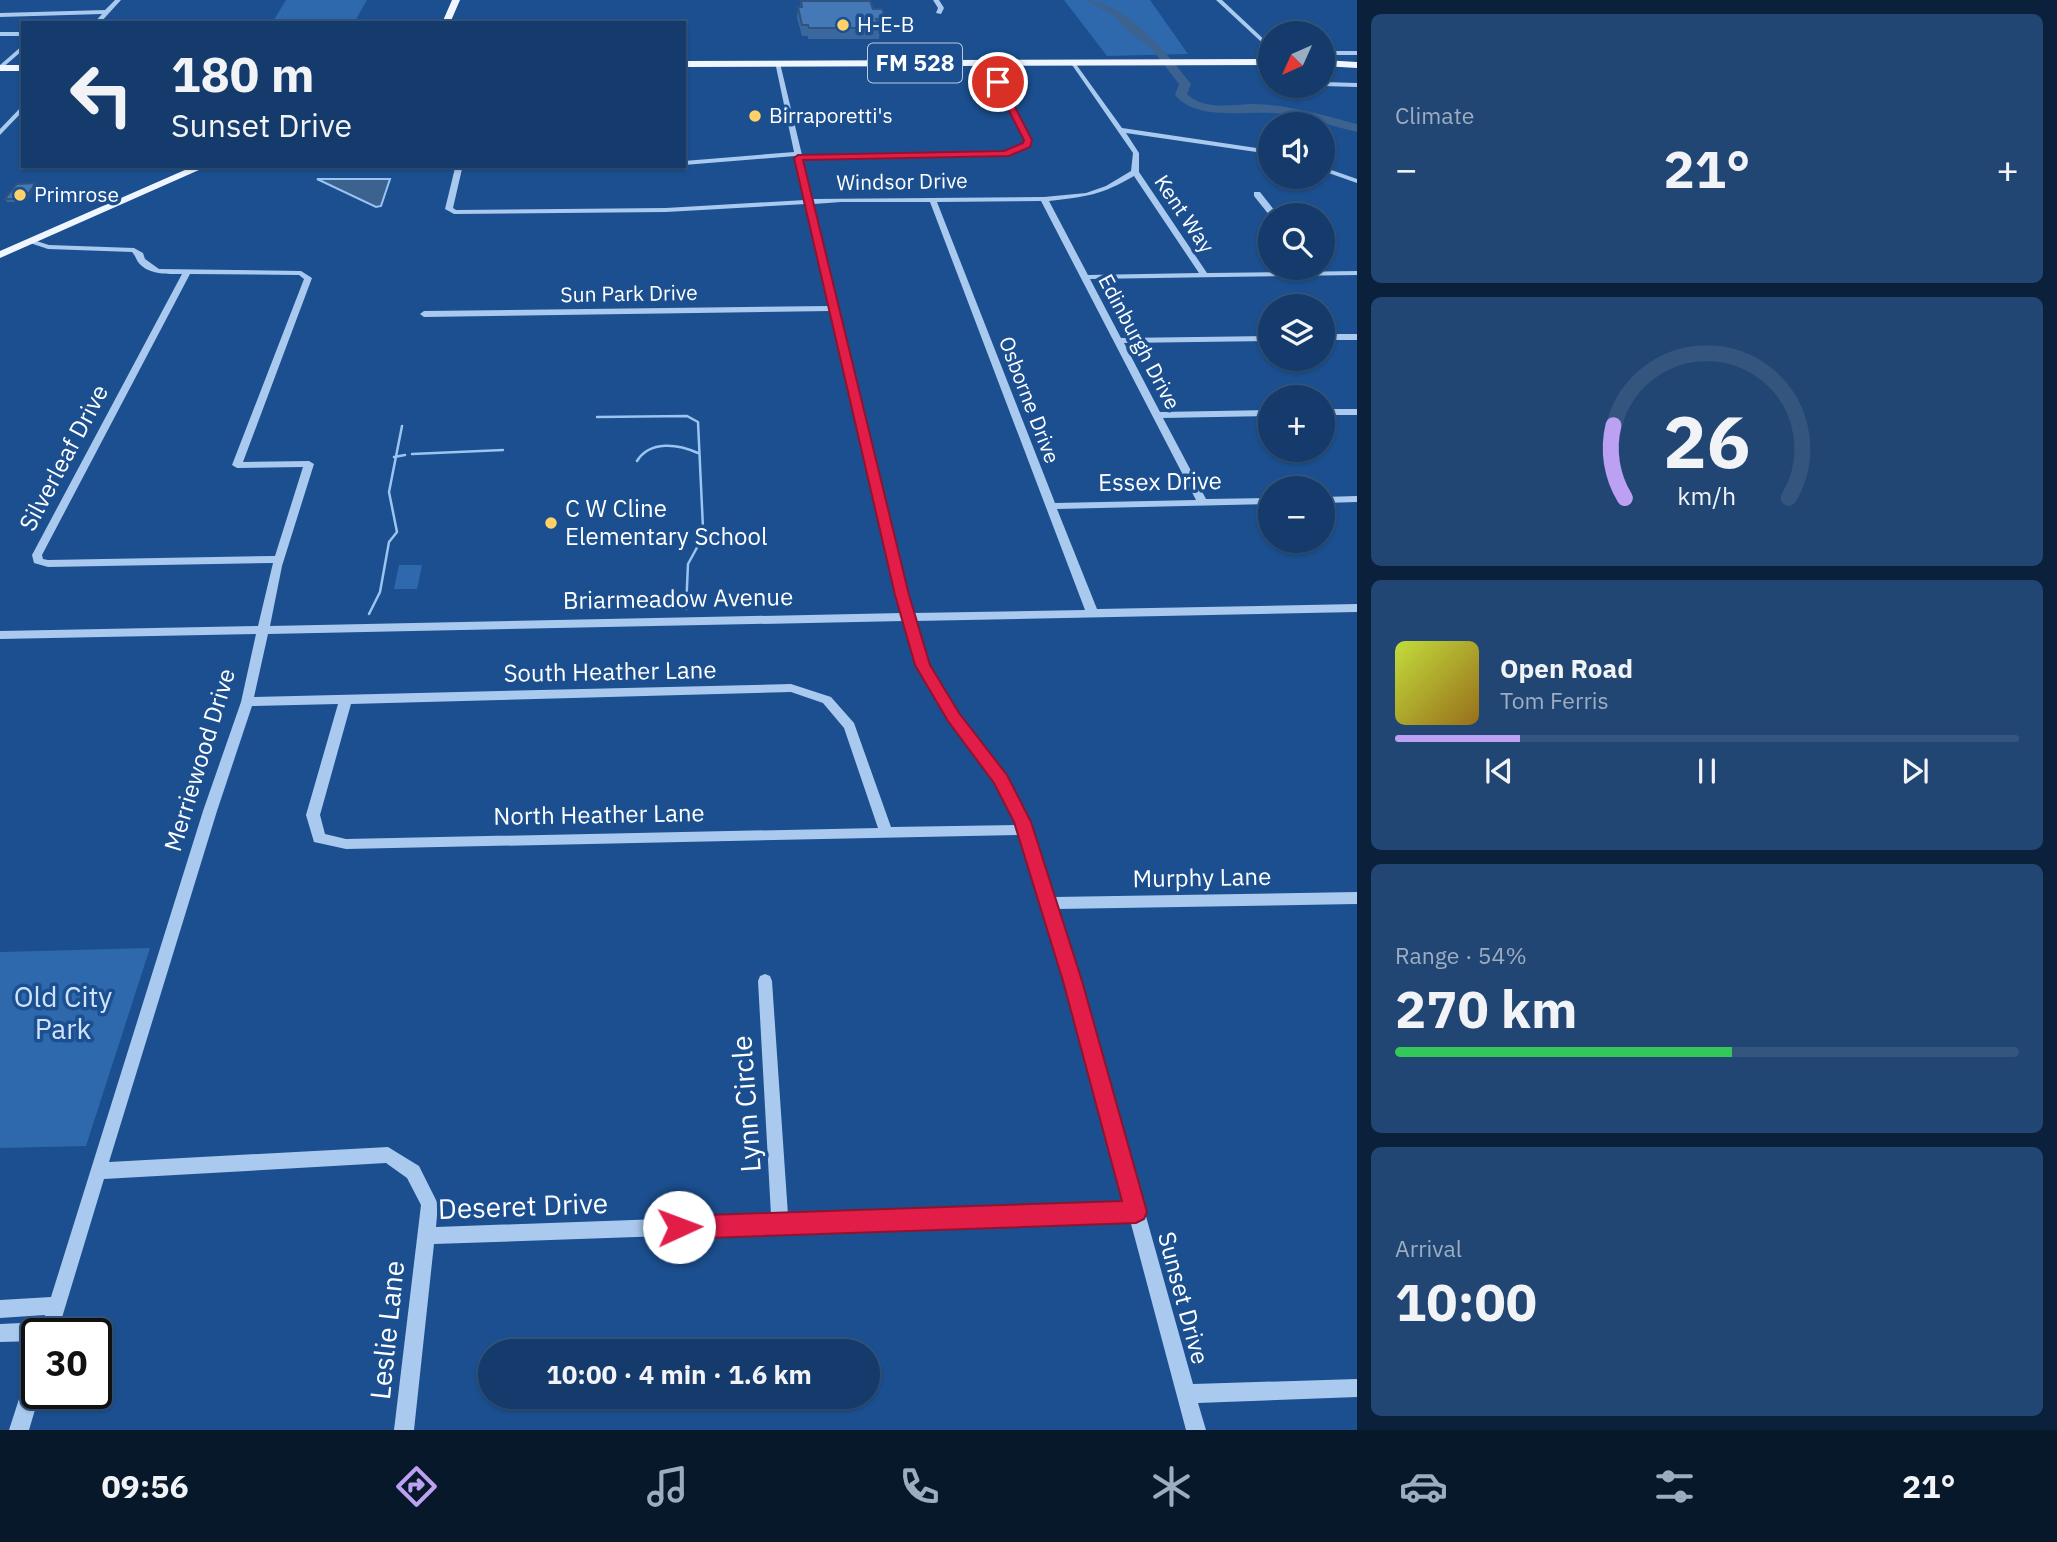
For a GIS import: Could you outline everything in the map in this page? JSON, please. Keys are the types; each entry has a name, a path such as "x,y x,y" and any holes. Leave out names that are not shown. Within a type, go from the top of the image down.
{"main road":[{"path":"447,21 456,0"},
{"path":"457,21 467,0"},
{"name":"FM 528","path":"686,64 1258,62"},
{"path":"1335,64 1357,65"},
{"path":"0,68 21,68"},
{"path":"0,255 198,168"}],"street":[{"path":"99,21 118,0"},
{"path":"936,0 941,8 939,13"},
{"path":"1219,0 1258,37"},
{"path":"0,15 105,14"},
{"path":"58,21 63,15"},
{"path":"0,34 21,34"},
{"path":"0,68 21,49"},
{"path":"1335,53 1357,53"},
{"path":"1073,62 1136,153 1135,172"},
{"path":"686,163 798,156 1006,154 1027,145 1028,140 989,63"},
{"name":"Sunset Drive","path":"776,64 922,665 954,717 1001,779 1025,830 1073,981 1196,1430"},
{"path":"1335,84 1357,85"},
{"path":"0,133 21,109"},
{"path":"1119,131 1258,150"},
{"path":"459,168 449,209 465,213 491,212"},
{"name":"Windsor Drive","path":"491,212 666,210 808,201 1044,199 1087,195 1109,188 1135,172"},
{"name":"Kent Way","path":"1135,172 1204,275"},
{"path":"1335,173 1357,181"},
{"path":"1257,194 1264,203"},
{"name":"Edinburgh Drive","path":"1044,199 1203,503"},
{"name":"Osborne Drive","path":"933,200 1092,612"},
{"path":"28,243 43,253 78,251 117,254 141,260 157,271 186,273"},
{"path":"1335,272 1357,273"},
{"name":"Merriewood Drive","path":"53,1318 205,824 247,702 279,559 309,464 237,465 307,282 306,275 186,273"},
{"name":"Silverleaf Drive","path":"186,273 37,555 38,561 48,564 279,559"},
{"path":"1085,277 1258,273"},
{"name":"Sun Park Drive","path":"424,314 834,308"},
{"path":"1335,337 1357,337"},
{"path":"1118,341 1258,338"},
{"path":"1335,412 1357,412"},
{"path":"1157,415 1258,413"},
{"path":"1335,500 1357,499"},
{"name":"Essex Drive","path":"1051,506 1258,501"},
{"name":"Briarmeadow Avenue","path":"0,635 1357,608"},
{"name":"South Heather Lane","path":"247,702 791,688 827,700 850,726 886,831"},
{"name":"North Heather Lane","path":"346,699 313,815 319,838 346,844 1025,830"},
{"name":"Murphy Lane","path":"1048,903 1357,898"},
{"name":"Lynn Circle","path":"765,981 780,1224"},
{"name":"Deseret Drive","path":"98,1171 388,1155 413,1172 430,1204 425,1237 1136,1212"},
{"name":"Leslie Lane","path":"404,1430 425,1237"},
{"path":"0,1309 57,1305"},
{"path":"0,1333 21,1333"},
{"path":"1186,1394 1357,1388"},
{"path":"19,1430 25,1409"}],"green space":[{"path":"286,0 367,0 355,21 273,21"},
{"path":"1064,0 1150,0 1188,54 1107,56"},
{"path":"399,565 422,565 417,589 394,589"},
{"name":"Old City Park","path":"150,948 86,1146 0,1148 0,952"}],"shaded area":[{"path":"317,179 390,179 381,206 376,207"}],"building":[{"path":"801,1 870,1 873,9 882,9 886,19 876,19 880,28 809,28 808,25 802,25 798,7 802,7"},
{"path":"36,183 24,199 5,199 17,184"}],"waterway":[{"path":"1089,0 1117,13 1131,28 1155,46 1185,84 1181,95 1187,101 1206,107 1285,111 1357,128"},
{"path":"597,417 687,416 698,422 703,528 700,542 688,564 686,609"},
{"path":"396,457 402,426"},
{"path":"637,461 643,454 657,447 673,446 698,453"},
{"path":"412,454 503,450"},
{"path":"396,457 405,455"},
{"path":"369,614 380,592 389,542 397,532 389,492 396,457"}],"place":[{"name":"H-E-B","path":"843,25"},
{"name":"Birraporetti's","path":"755,116"},
{"name":"Primrose","path":"20,195"},
{"name":"C W Cline Elementary School","path":"551,523"}],"route":[{"path":"679,1227 1136,1212 1073,981 1023,822 1001,779 954,717 922,665 902,595 798,158 1006,154 1027,145 1028,140 998,82"}]}
